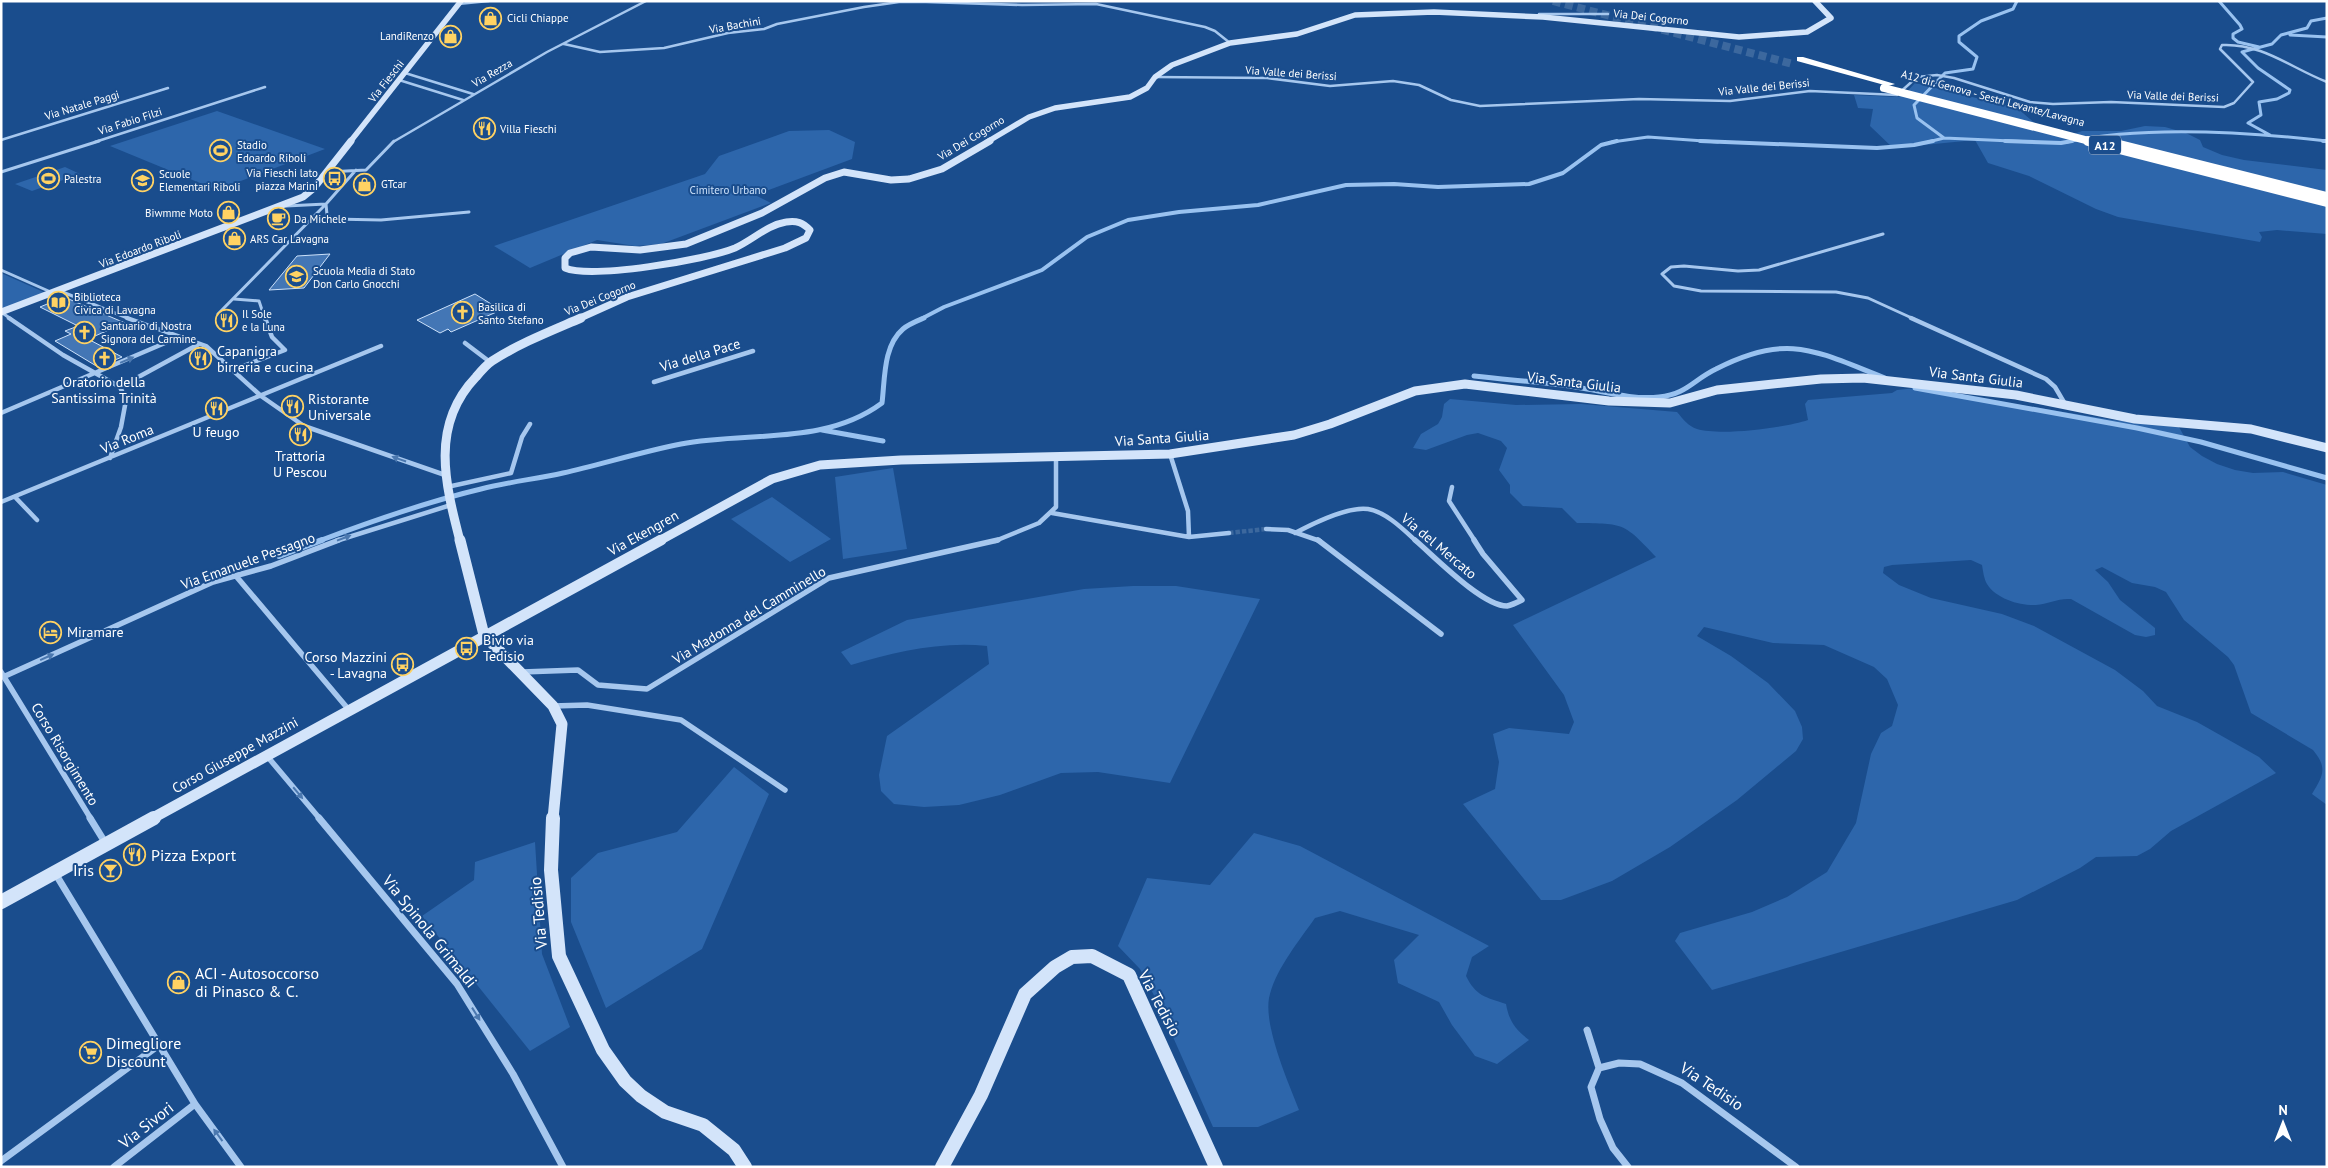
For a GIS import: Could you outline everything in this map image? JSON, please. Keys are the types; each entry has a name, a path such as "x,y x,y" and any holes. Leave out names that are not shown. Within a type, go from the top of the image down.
{"highway":[{"name":"A12","path":"1796,61 2327,202"},
{"name":"A12 dir. Genova - Sestri Levante/Lavagna","path":"1887,86 2327,195"}],"street":[{"path":"460,3 489,1"},
{"name":"Via Rezza","path":"356,170 366,170 396,139 473,94 646,1"},
{"name":"Via Dei Cogorno","path":"484,636 457,536 445,475 447,424 464,389 490,362 516,346 628,297 785,248 806,238 810,230 803,224 796,222 778,223 737,247 696,259 592,272 575,272 565,268 565,258 570,253 592,247 640,250 686,244 762,213 825,178 844,172 871,175 891,180 909,178 942,169 1029,117 1055,108 1130,97 1147,88 1155,77 1172,65 1230,43 1297,34 1355,15 1434,12 1543,17 1740,37 1769,37 1807,32 1831,18 1828,12 1815,1"},
{"name":"Via Bachini","path":"564,44 600,52 664,48 728,34 764,29 777,24 899,2 1022,5 1096,4 1205,27 1215,31 1230,43"},
{"name":"Via Fieschi","path":"286,206 303,198 314,188 460,3"},
{"path":"1511,17 1535,14 1608,14"},
{"name":"Via Valle dei Berissi","path":"1155,77 1268,78 1330,86 1393,81 1419,85 1451,100 1480,106 1506,106 1558,101 1639,99 1730,101 1810,91 1897,95 1917,77 1929,75 1954,78 2030,102 2045,104 2111,102 2224,106 2234,103 2253,82 2220,49 2222,45 2235,44 2265,51 2302,73 2327,82"},
{"path":"405,73 473,94"},
{"path":"399,80 463,100"},
{"name":"Via Fabio Filzi","path":"1,172 265,87"},
{"name":"Via Natale Paggi","path":"1,140 168,88"},
{"path":"326,172 356,170"},
{"path":"218,314 326,204 356,170"},
{"path":"286,206 326,204"},
{"path":"326,204 326,215 333,219 381,220 469,212"},
{"name":"Via Edoardo Riboli","path":"1,312 286,206"},
{"path":"1883,234 1759,270 1738,271 1684,266 1671,267 1662,274 1674,286 1700,291 1836,292 1868,298 2046,379 2055,387 2065,404"},
{"path":"1,270 56,292 206,346 261,396 304,426 445,475"},
{"path":"232,370 285,350 272,337 259,301 234,299"},
{"path":"1,312 63,355 120,387 126,400 121,427 110,458"},
{"path":"1,413 179,337"},
{"path":"465,343 490,362"},
{"path":"120,387 199,344"},
{"name":"Via Roma","path":"1,502 381,346"},
{"name":"Via della Pace","path":"654,382 753,351"},
{"name":"Via Santa Giulia","path":"820,465 901,460 1170,454 1294,435 1330,424 1415,391 1460,385 1487,385 1609,401 1670,403 1717,390 1821,379 1863,378 2016,395 2135,419 2251,429 2282,434 2327,448"},
{"path":"447,489 511,473 513,460 530,424"},
{"path":"1170,454 1188,511 1189,537"},
{"path":"1056,457 1056,507 1052,513 1189,537 1229,533"},
{"name":"Via Ekengren","path":"484,636 772,479 820,465"},
{"name":"Via del Mercato","path":"1295,533 1307,526 1346,513 1367,508 1378,511 1411,536 1427,553 1458,579 1487,599 1507,606 1520,603 1522,600 1518,594 1483,554 1449,501 1452,487"},
{"path":"15,496 37,520"},
{"name":"Via Emanuele Pessagno","path":"2,675 213,582 271,566 354,534 451,503"},
{"name":"Via Madonna del Camminello","path":"519,672 578,670 598,685 647,689 829,578 990,543 1039,523 1052,513"},
{"path":"1266,529 1295,533 1316,539 1441,634"},
{"path":"236,576 349,710"},
{"name":"Via Tedisio","path":"484,636 553,706 562,724 554,791 551,870 559,956 603,1050 625,1081 641,1096 665,1112 703,1125 734,1150 745,1167"},
{"name":"Corso Giuseppe Mazzini","path":"1,902 484,636"},
{"name":"Corso Risorgimento","path":"2,675 106,844"},
{"path":"553,706 587,705 681,720 785,790"},
{"name":"Via Spinola Grimaldi","path":"266,755 457,984 513,1074 563,1167"},
{"path":"54,873 195,1104 241,1167"},
{"name":"Via Tedisio","path":"942,1167 980,1095 1025,994 1055,967 1072,957 1092,956 1129,975 1216,1167"},
{"path":"1587,1030 1599,1068 1591,1087 1600,1119 1613,1148 1628,1167"},
{"path":"1,1161 159,1045"},
{"name":"Via Tedisio","path":"1599,1068 1619,1063 1640,1064 1682,1083 1796,1167"},
{"name":"Via Sivori","path":"114,1167 195,1104"}],"green space":[{"path":"1915,83 2017,108 2037,125 2065,137 2082,131 2121,131 2145,126 2165,127 2186,133 2200,140 2203,147 2222,155 2244,160 2327,170 2327,234 2277,230 2259,232 2262,237 2260,242 2118,217 2096,209 2029,176 1988,163 1975,140 1893,148 1870,126 1873,109 1858,108 1854,95 1897,97 1904,95"},
{"name":"Stadio Edoardo Riboli","path":"217,111 325,149 217,190 110,146"},
{"name":"Cimitero Urbano","path":"829,130 855,142 852,159 755,195 771,203 661,244 635,246 597,240 530,268 494,246 705,174 719,156 789,131"},
{"name":"Palestra","path":"65,167 80,174 32,191 15,184"},
{"path":"1,273 48,294 6,309 1,307"},
{"path":"1916,388 2113,420 2179,427 2190,447 2217,464 2253,473 2283,472 2327,485 2327,805 2312,794 2322,772 2318,756 2313,750 2251,713 2234,665 2228,657 2184,620 2166,592 2155,587 2132,583 2102,567 2095,570 2108,582 2120,600 2155,628 2155,635 2146,637 2135,635 2071,599 2062,599 2036,605 2023,604 2003,598 1996,594 1987,584 1982,565 1971,560 1884,567 1883,573 1899,585 1931,598 2002,614 2034,626 2115,670 2143,691 2157,706 2197,722 2259,757 2276,773 2171,831 2150,849 2137,856 2096,857 2080,868 2017,900 1712,990 1675,941 1680,933 1752,912 1787,897 1827,872 1856,823 1871,754 1881,733 1892,726 1898,705 1887,679 1874,667 1824,645 1773,643 1704,627 1697,636 1731,656 1768,683 1795,711 1802,727 1803,739 1796,751 1737,800 1670,847 1612,881 1561,900 1541,900 1463,804 1495,789 1499,762 1493,734 1509,728 1569,734 1574,722 1564,695 1513,625 1656,557 1636,537 1622,527 1577,523 1562,508 1523,506 1510,493 1510,485 1499,470 1507,448 1501,441 1478,433 1467,435 1426,450 1413,448 1421,434 1438,424 1442,417 1444,404 1450,399 1516,405 1581,404 1677,412 1694,428 1721,432 1769,428 1808,420 1805,404 1808,400 1892,393 1897,390"},
{"path":"893,468 907,549 843,559 835,477"},
{"path":"772,497 831,539 790,562 731,519"},
{"path":"1176,586 1260,599 1170,783 1098,772 1061,773 1000,795 959,805 924,807 894,804 881,791 879,775 887,736 989,664 987,646 935,646 851,665 841,652 907,620 1084,589"},
{"path":"734,767 769,794 702,949 606,1008 571,922 571,878 598,853 677,832"},
{"path":"1254,833 1300,846 1489,946 1472,957 1466,976 1474,988 1482,995 1506,1004 1513,1024 1529,1040 1497,1064 1475,1056 1452,1025 1439,1002 1398,983 1394,960 1419,935 1340,911 1315,918 1282,966 1269,998 1268,1010 1273,1039 1299,1110 1258,1127 1213,1127 1157,1001 1140,969 1118,946 1147,878 1210,885"},
{"path":"535,842 542,954 570,1027 530,1051 422,916 474,880 475,862"}],"building":[{"name":"Scuola Media di Stato Don Carlo Gnocchi","path":"330,254 304,288 269,290 297,256"},
{"name":"Basilica di Santo Stefano","path":"475,294 501,310 451,332 448,329 440,333 417,320"},
{"path":"64,297 125,323 88,339 122,357 98,367 55,341 71,334 65,331 78,326 40,307"}],"waterway":[{"path":"1944,138 1917,118 1914,105 1945,73 1973,69 1977,57 1959,42 1959,36 1981,21 2013,9 2017,1"},
{"path":"2219,1 2242,29 2233,34 2233,38 2238,42 2259,47"},
{"path":"2270,135 2248,123 2261,115 2259,102 2277,99 2289,93 2290,90 2258,68 2242,52 2272,44 2281,35 2307,28 2311,21 2327,18"},
{"path":"2290,35 2327,37"},
{"path":"2067,142 2129,133 2162,132 2230,133 2327,141 2323,141"},
{"path":"1614,142 1648,137 1709,141"},
{"path":"1928,142 1944,138"},
{"path":"1944,138 2034,142"},
{"path":"1700,141 1709,141"},
{"path":"1709,141 1877,148 1914,145 1933,141"},
{"path":"1709,141 1718,142"},
{"path":"2005,141 2061,143 2072,141"},
{"path":"921,319 944,307 1042,270 1087,237 1128,220 1179,212 1258,205 1346,185 1394,184 1438,187 1529,184 1563,173 1601,145 1614,142"},
{"path":"319,541 399,512 460,494 501,484 563,473 666,447 706,440 785,435 836,426 859,417 882,403 886,363 892,344 896,336 903,329 924,318"},
{"path":"1474,376 1563,385 1649,398 1669,395 1683,390 1708,373 1741,358 1763,351 1783,348 1820,354 1885,378"},
{"path":"1915,388 2137,428 2201,442 2327,478"},
{"path":"822,430 883,441"},
{"path":"279,556 322,540"}],"tunnel":[{"path":"1553,1 1793,64"},
{"path":"1229,533 1266,529"}],"place":[{"name":"Cicli Chiappe","path":"491,18"},
{"name":"LandiRenzo","path":"450,36"},
{"name":"Villa Fieschi","path":"484,129"},
{"name":"Stadio Edoardo Riboli","path":"221,151"},
{"name":"Palestra","path":"48,179"},
{"name":"Via Fieschi lato piazza Marini","path":"334,179"},
{"name":"Scuole Elementari Riboli","path":"143,180"},
{"name":"GTcar","path":"365,184"},
{"name":"Biwmme Moto","path":"229,213"},
{"name":"Da Michele","path":"278,219"},
{"name":"ARS Car Lavagna","path":"234,239"},
{"name":"Scuola Media di Stato Don Carlo Gnocchi","path":"297,277"},
{"name":"Biblioteca Civica di Lavagna","path":"58,303"},
{"name":"Basilica di Santo Stefano","path":"462,313"},
{"name":"Il Sole e la Luna","path":"226,320"},
{"name":"Santuario di Nostra Signora del Carmine","path":"85,332"},
{"name":"Oratorio della Santissima Trinità","path":"104,359"},
{"name":"Capanigra birreria e cucina","path":"201,359"},
{"name":"Ristorante Universale","path":"292,407"},
{"name":"U feugo","path":"216,409"},
{"name":"Trattoria U Pescou","path":"300,434"},
{"name":"Miramare","path":"51,632"},
{"name":"Bivio via Tedisio","path":"467,648"},
{"name":"Corso Mazzini - Lavagna","path":"403,665"},
{"name":"Pizza Export","path":"135,855"},
{"name":"Iris","path":"110,870"},
{"name":"ACI - Autosoccorso di Pinasco & C.","path":"179,982"},
{"name":"Dimegliore Discount","path":"90,1052"}]}
